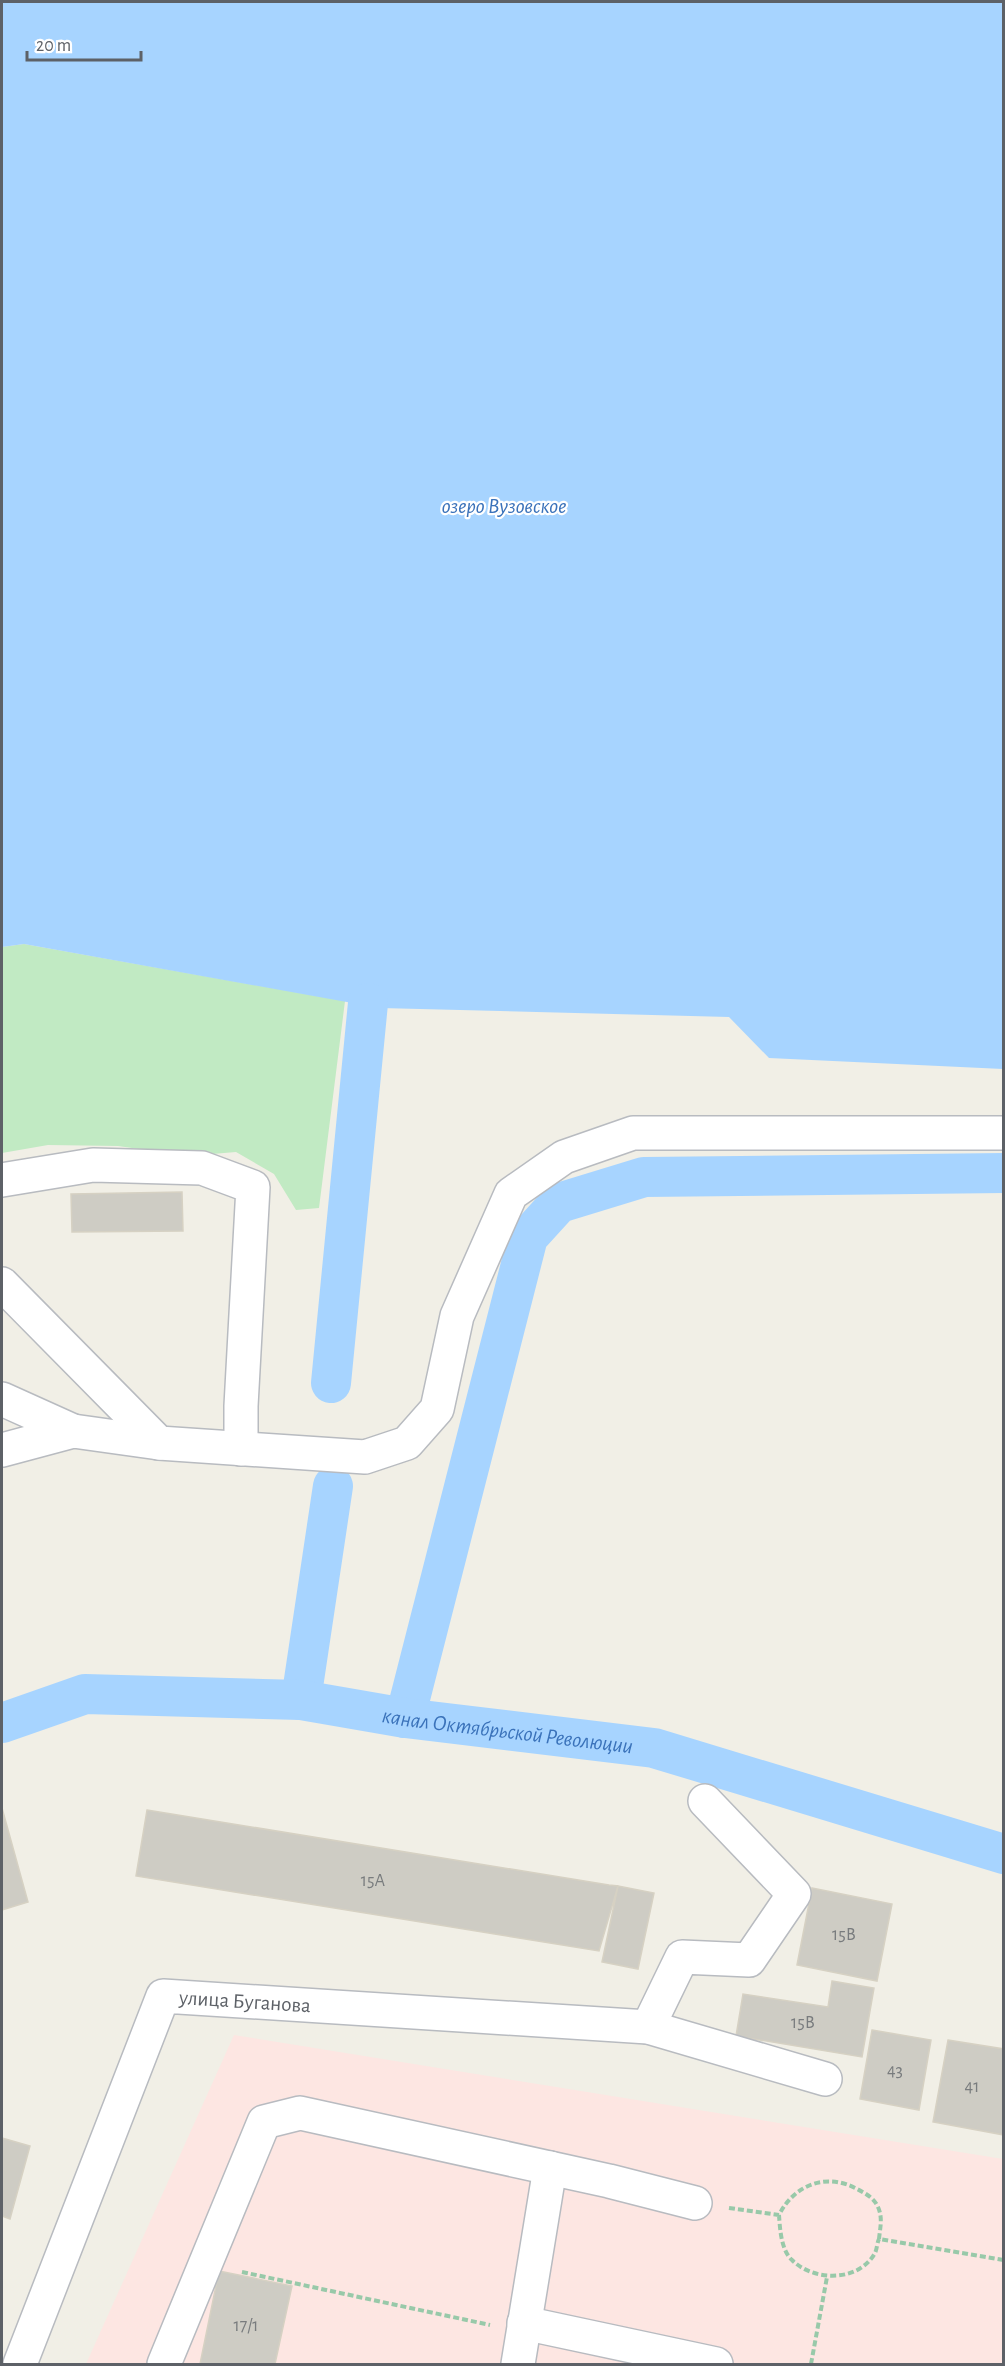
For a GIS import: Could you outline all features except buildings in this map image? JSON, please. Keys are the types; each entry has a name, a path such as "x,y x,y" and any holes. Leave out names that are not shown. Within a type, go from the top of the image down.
{"street":[{"path":"2,1399 73,1431 159,1443 365,1457 406,1443 437,1409 457,1316 511,1194 564,1157 633,1134 1004,1133"},
{"path":"2,1180 104,1165 202,1168 253,1187 241,1406 241,1449"},
{"path":"2,1284 159,1443"},
{"path":"2,1450 73,1431"},
{"path":"705,1801 794,1894 749,1960 682,1957 648,2027 825,2079"},
{"name":"улица Буганова","path":"20,2364 163,1996 648,2027"},
{"path":"164,2364 264,2122 300,2113 695,2202"},
{"path":"518,2364 550,2168"},
{"path":"523,2327 716,2364"}],"path":[{"path":"828,2182 848,2184 867,2194 877,2205 882,2220 879,2239 875,2253 866,2263 851,2273 827,2277 809,2271 791,2260 783,2244 779,2215 786,2200 810,2184 828,2182"},
{"path":"695,2202 779,2215"},
{"path":"879,2239 1004,2260"},
{"path":"205,2264 523,2327"},
{"path":"811,2364 827,2277"}],"shaded area":[{"path":"234,2035 1003,2159 1003,2364 86,2364"}],"green space":[{"path":"24,944 345,1001 319,1208 296,1210 274,1174 236,1152 188,1156 118,1146 48,1145 2,1153 2,947"}],"water":[{"name":"озеро Вузовское","path":"2,2 1003,2 1003,1069 769,1058 729,1017 380,1008 24,944 2,947"}],"waterway":[{"path":"331,1383 368,1003"},
{"path":"405,1718 528,1237 559,1203 644,1177 1004,1173"},
{"path":"301,1700 333,1486"},
{"name":"канал Октябрьской Революции","path":"2,1723 85,1694 301,1700 405,1718 654,1748 1004,1854"}]}
